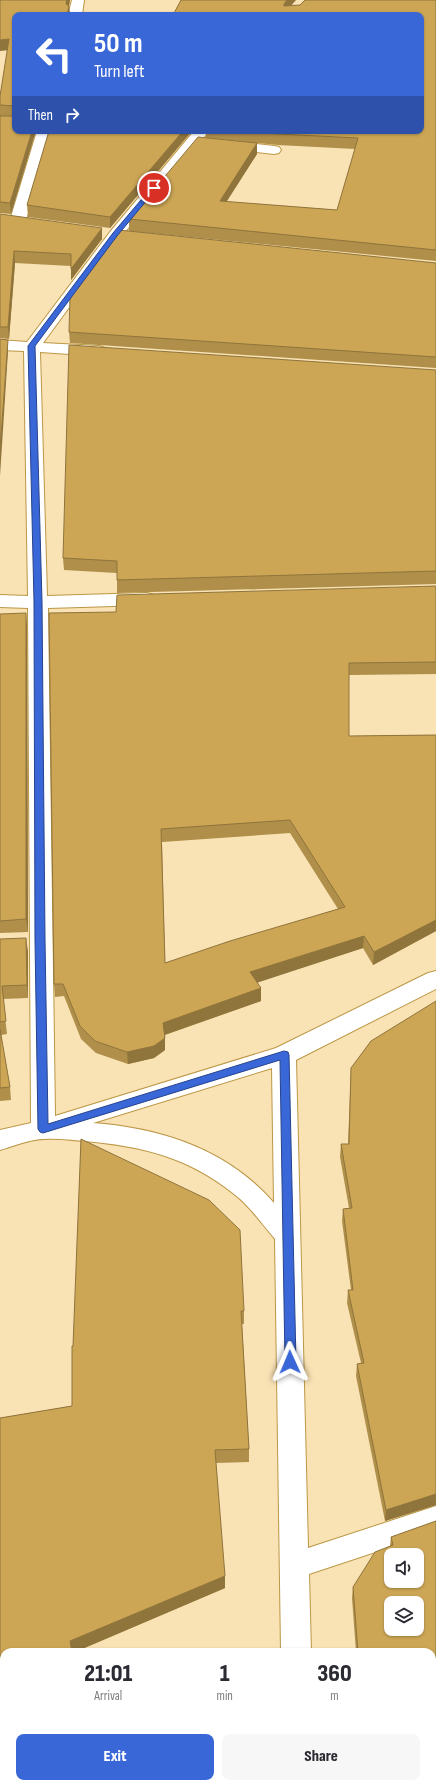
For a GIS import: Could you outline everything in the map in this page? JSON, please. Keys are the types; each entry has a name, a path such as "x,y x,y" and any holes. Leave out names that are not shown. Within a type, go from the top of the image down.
{"street":[{"path":"76,12 78,0"},
{"path":"19,221 43,134"},
{"path":"43,1129 30,941 38,602 32,346 115,235 205,140 274,150"},
{"path":"0,345 111,352"},
{"path":"0,601 38,602 165,599"},
{"path":"0,1140 43,1129 284,1055 436,979"},
{"path":"284,1055 296,1648"},
{"path":"43,1129 115,1133 156,1141 203,1159 244,1187 288,1236"},
{"path":"294,1566 436,1519"}],"building":[{"path":"0,0 67,0 66,4 69,6 68,12 12,12 12,106 0,105 0,96 9,39 0,40"},
{"path":"181,0 287,0 284,6 300,5 305,0 436,0 436,250 129,219 198,137 257,143 220,201 337,210 358,138 278,134 424,134 424,12 175,12"},
{"path":"0,116 12,116 12,134 31,134 10,203 0,202"},
{"path":"48,134 180,134 110,217 27,205"},
{"path":"0,214 102,228 71,269 71,254 14,251 8,327 0,327"},
{"path":"119,230 436,263 436,357 69,332 70,296"},
{"path":"0,339 8,340 0,449"},
{"path":"69,345 436,370 436,571 117,580 117,561 63,558"},
{"path":"436,586 436,662 349,663 349,736 436,735 436,920 374,952 364,936 250,972 261,988 163,1023 165,1038 154,1046 127,1052 95,1041 80,1026 63,984 54,984 49,613 116,612 117,595","holes":["290,820 345,907 230,941 165,963 161,829"]},
{"path":"26,613 26,919 0,921 0,614"},
{"path":"26,938 27,985 2,986 6,1021 0,1022 0,939"},
{"path":"436,1001 436,1494 386,1510 357,1364 364,1363 348,1290 353,1290 343,1209 352,1208 341,1144 349,1144 351,1068 371,1041"},
{"path":"0,1029 10,1087 0,1088"},
{"path":"81,1139 209,1200 240,1230 244,1311 241,1311 249,1449 215,1450 225,1576 70,1641 71,1648 0,1648 0,1418 72,1406"},
{"path":"436,1521 436,1648 358,1648 353,1587 375,1552 384,1548 384,1588 424,1588 424,1548 385,1548 393,1545 391,1537"}],"route":[{"path":"154,188 115,235 32,346 38,602 40,940 43,1129 284,1055 290,1362"}]}
